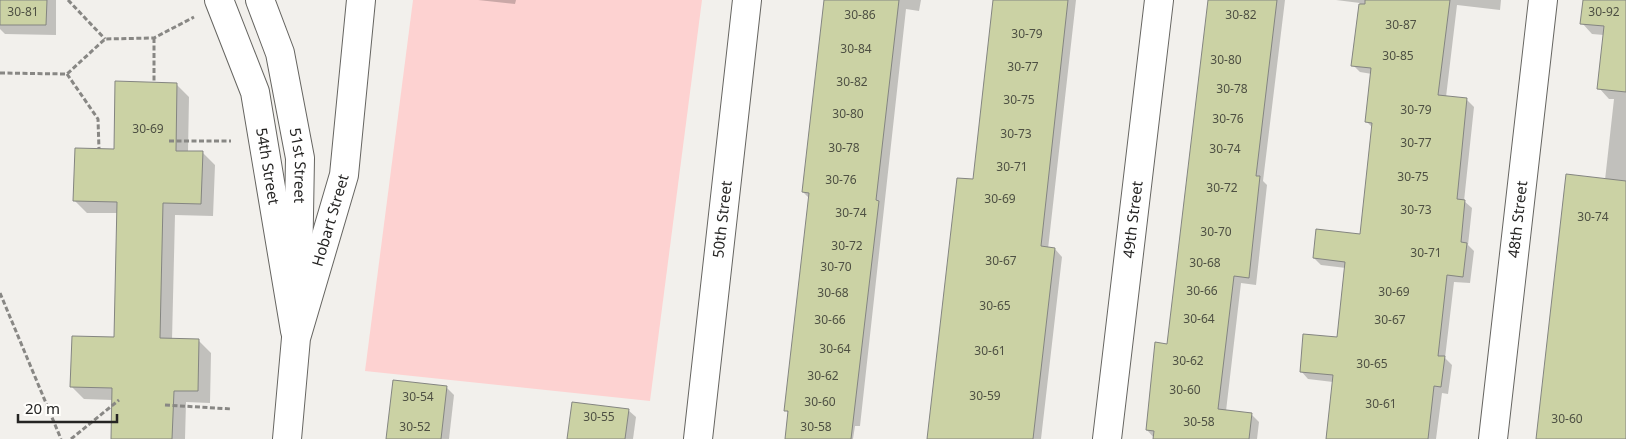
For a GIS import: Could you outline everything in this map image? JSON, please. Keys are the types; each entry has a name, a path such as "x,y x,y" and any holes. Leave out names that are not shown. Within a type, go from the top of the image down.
{"street":[{"name":"54th Street","path":"219,0 256,92 296,338"},
{"name":"51st Street","path":"260,0 280,53 300,158 296,338"},
{"name":"Hobart Street","path":"288,439 296,338 344,175 362,0"},
{"name":"50th Street","path":"698,439 747,0"},
{"name":"49th Street","path":"1107,439 1159,0"},
{"name":"48th Street","path":"1493,439 1543,0"}],"path":[{"path":"68,0 105,39"},
{"path":"0,73 67,74 105,39 154,38 196,16"},
{"path":"154,38 154,82"},
{"path":"67,74 98,119 99,149"},
{"path":"169,141 232,141"},
{"path":"0,293 61,439"},
{"path":"71,439 118,400"},
{"path":"165,405 232,409"}],"shaded area":[{"path":"413,0 702,0 650,401 365,371"}],"building":[{"path":"0,0 47,0 46,25 0,25"},
{"path":"824,0 899,0 876,200 879,201 851,439 785,439 788,411 784,411 809,193 802,192"},
{"path":"993,0 1068,0 1041,246 1055,248 1033,439 927,439 957,178 973,179"},
{"path":"1208,0 1277,0 1256,176 1260,176 1249,278 1234,276 1218,409 1252,413 1249,439 1153,439 1154,431 1146,430 1155,342 1167,344"},
{"path":"1365,0 1450,0 1438,95 1467,98 1457,199 1465,200 1461,242 1467,243 1463,277 1447,275 1438,356 1445,356 1441,387 1434,386 1428,439 1326,439 1333,375 1300,372 1303,334 1337,337 1345,262 1313,258 1316,229 1360,234 1372,123 1365,122 1371,68 1351,66 1359,4 1365,4"},
{"path":"1583,0 1626,0 1626,92 1597,89 1604,26 1580,24"},
{"path":"115,81 177,83 176,151 203,151 201,204 163,203 160,338 199,339 198,391 174,391 172,439 111,439 112,388 70,387 72,336 114,337 117,202 73,201 75,148 114,149"},
{"path":"1566,174 1626,181 1626,439 1536,439"},
{"path":"393,380 447,386 441,439 386,439"},
{"path":"572,402 629,409 625,439 567,439"}]}
